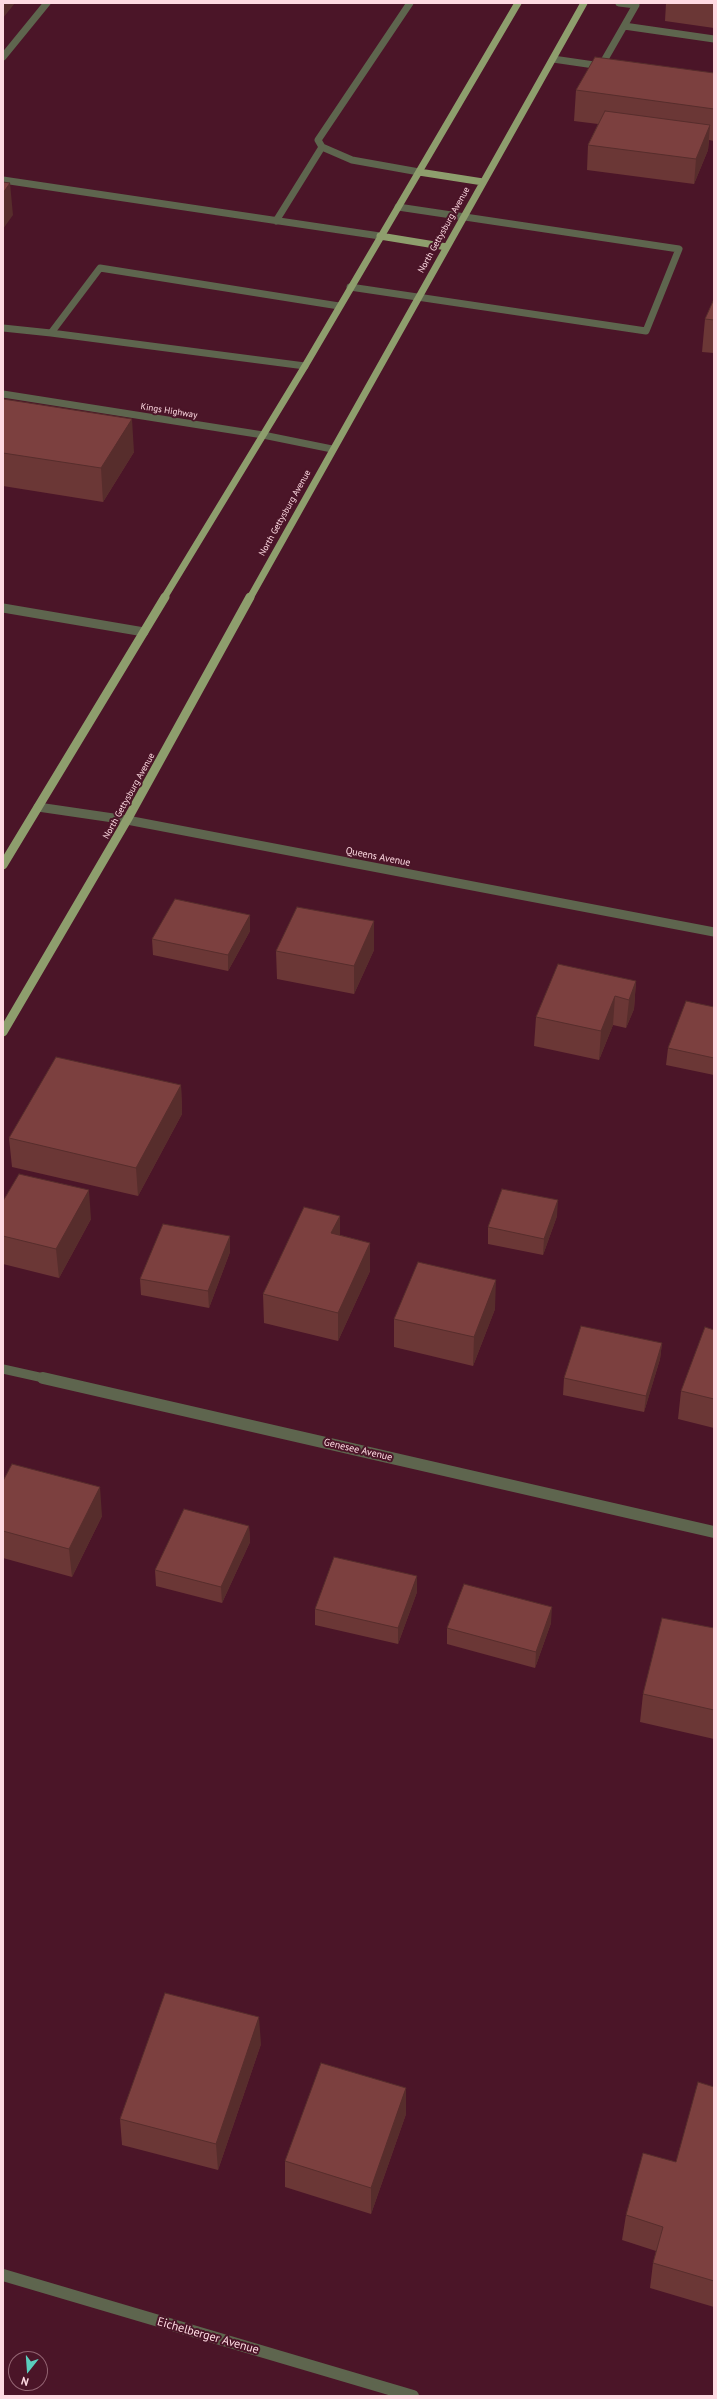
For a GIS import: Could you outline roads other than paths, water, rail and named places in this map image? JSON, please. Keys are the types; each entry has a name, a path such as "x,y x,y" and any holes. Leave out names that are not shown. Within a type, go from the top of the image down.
{"main road":[{"path":"3,865 305,366 518,3"},
{"name":"North Gettysburg Avenue","path":"3,1032 127,820 332,449 584,3"},
{"path":"419,172 483,182"},
{"path":"380,236 447,247"}],"street":[{"path":"3,57 47,3"},
{"path":"410,3 318,140 322,147 352,160 419,172"},
{"path":"553,59 601,66 636,5 619,3"},
{"path":"624,26 714,38"},
{"path":"276,221 322,147"},
{"path":"3,180 380,236"},
{"path":"350,287 646,331 679,249 463,218 398,207"},
{"path":"51,333 100,268 339,306"},
{"path":"3,328 305,366"},
{"name":"Kings Highway","path":"3,394 263,435 332,449"},
{"path":"3,608 144,632"},
{"name":"Queens Avenue","path":"38,807 127,820 714,932"},
{"name":"Genesee Avenue","path":"3,1369 714,1532"},
{"name":"Eichelberger Avenue","path":"3,2275 413,2396"}]}
